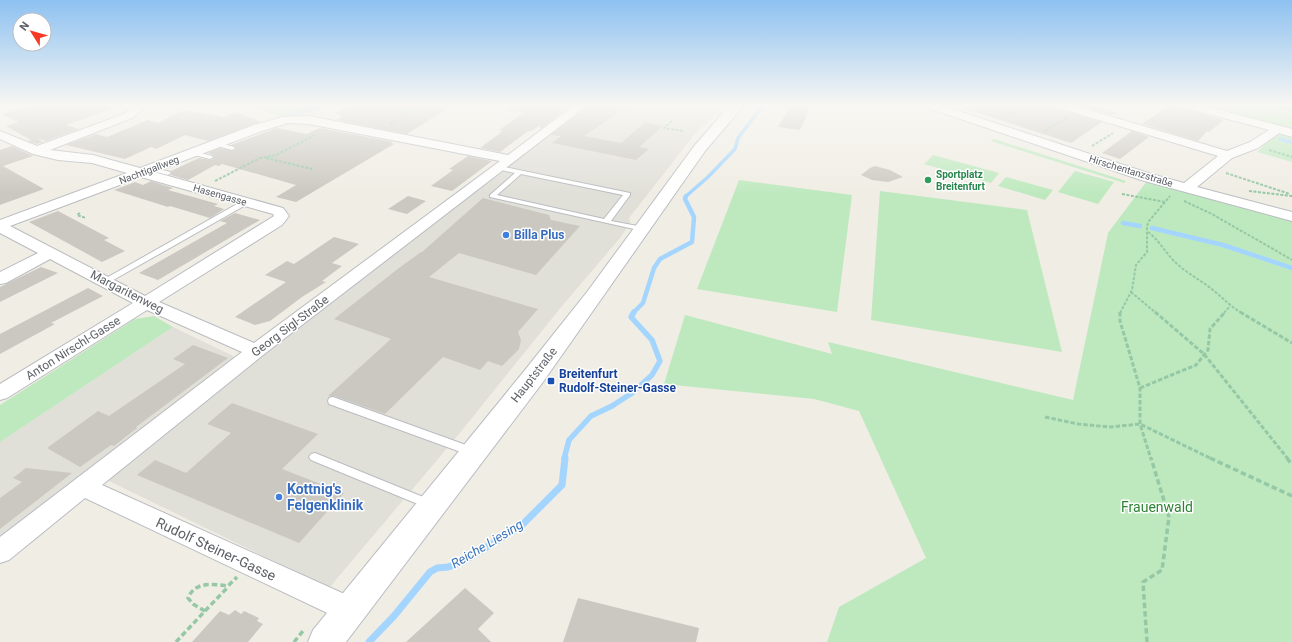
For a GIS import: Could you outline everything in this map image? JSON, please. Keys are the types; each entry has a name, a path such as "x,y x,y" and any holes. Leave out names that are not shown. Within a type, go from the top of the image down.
{"main road":[{"name":"Hauptstraße","path":"324,642 474,453 594,296 700,148 712,134"}],"street":[{"path":"37,151 81,134"},
{"name":"Nachtigallweg","path":"0,226 243,134"},
{"name":"Nachtigallweg","path":"372,134 510,166"},
{"name":"Georg Sigl-Straße","path":"0,552 256,351 510,166 548,134"},
{"name":"Hirschentanzstraße","path":"1018,134 1146,177 1181,195 1292,217"},
{"path":"1155,134 1227,155"},
{"path":"1181,195 1227,155 1254,145 1272,134"},
{"name":"Hasengasse","path":"0,135 37,151 58,156 93,159 147,171 200,189 278,211 282,216 277,222 146,303"},
{"name":"Margaritenweg","path":"0,226 146,303 256,351"},
{"path":"0,279 50,253"},
{"name":"Anton Nirschl-Gasse","path":"0,393 146,303"},
{"name":"Rudolf Steiner-Gasse","path":"83,487 350,610"}],"lane":[{"path":"216,144 232,148"},
{"path":"193,153 210,157"},
{"path":"606,222 628,194 510,166 492,196 606,222 643,229"},
{"path":"147,171 168,173"},
{"path":"105,281 247,202"},
{"path":"333,401 474,453"},
{"path":"315,456 432,506"}],"path":[{"path":"200,189 260,158 276,155 317,134"},
{"path":"1090,147 1111,134"},
{"path":"1254,145 1292,157"},
{"path":"265,157 312,169"},
{"path":"1229,174 1292,195"},
{"path":"1122,194 1165,202"},
{"path":"1147,642 1143,582 1162,570 1170,517 1140,424 1140,388 1120,322 1120,311 1131,292 1136,265 1147,252 1147,226 1149,220 1171,194 1181,195 1292,260"},
{"path":"80,213 77,215 86,218"},
{"path":"1147,231 1156,238 1158,244 1176,263 1213,290 1230,306 1292,343"},
{"path":"1131,292 1204,354 1292,465"},
{"path":"1140,388 1170,377 1196,365 1208,350 1210,329 1230,306"},
{"path":"1045,417 1078,424 1110,427 1140,424 1250,478 1292,496"},
{"path":"176,642 250,564"},
{"path":"205,611 193,604 188,598 189,593 198,586 208,584 228,586"}],"shaded area":[{"path":"536,134 695,134 629,218 630,223 620,238 562,306 459,434 329,588 105,479 0,561 0,442 173,327 237,358"}],"green space":[{"path":"1276,134 1292,134 1292,162 1257,152"},
{"path":"994,139 1126,181 1124,183 991,141"},
{"path":"933,155 999,173 991,183 924,164"},
{"path":"1075,171 1114,182 1098,204 1058,192"},
{"path":"1006,177 1053,190 1045,200 998,186"},
{"path":"739,180 852,195 837,312 697,289"},
{"name":"Frauenwald","path":"1147,181 1292,220 1292,642 827,642 839,607 926,558 859,411 814,399 664,384 685,315 832,354 828,342 1073,400 1108,233"},
{"path":"880,191 1027,210 1062,352 871,320"},
{"path":"154,316 173,327 0,442 0,405 135,319"}],"building":[{"path":"20,134 65,134 46,141 36,138 43,142 37,144 28,141 31,140"},
{"path":"96,134 107,137 114,134 228,134 208,141 185,135 156,149 151,147 125,159 66,145"},
{"path":"261,134 351,134 393,142 391,143 394,144 296,202 276,197 296,185 222,164 219,166 215,165 188,180 171,175 171,171 199,158 211,160 214,157 208,153 220,148 233,151 236,148 231,145"},
{"path":"499,134 524,134 500,152 480,148"},
{"path":"587,134 584,136 621,143 631,134 654,134 639,147 649,149 636,160 552,143 561,136 551,135"},
{"path":"1043,134 1084,134 1071,143"},
{"path":"1128,134 1140,134 1149,137 1120,159 1102,153"},
{"path":"1175,134 1204,134 1198,141"},
{"path":"12,146 33,156 3,166 44,189 0,205 0,150"},
{"path":"468,156 492,161 452,191 431,186 453,170 449,169"},
{"path":"875,166 890,170 903,177 888,182 872,180 861,175"},
{"path":"151,181 173,188 168,190 218,204 214,206 224,209 210,218 114,190 135,182 143,185"},
{"path":"408,196 426,201 407,214 388,209"},
{"path":"483,198 549,215 551,220 580,226 536,275 459,253 429,277 538,309 518,332 521,340 519,349 502,366 488,361 480,370 443,357 385,414 334,396 328,396 391,339 334,319 399,268 422,252"},
{"path":"58,211 109,238 104,240 125,251 102,262 29,222"},
{"path":"235,213 260,220 158,280 139,273 227,223 220,221"},
{"path":"334,237 359,244 332,263 342,266 322,281 326,282 302,297 270,321 255,325 235,317 286,282 265,275 287,261 294,264"},
{"path":"41,267 58,273 0,302 0,287"},
{"path":"88,288 103,296 51,323 55,324 0,354 0,334"},
{"path":"193,345 228,358 136,427 137,428 114,446 111,445 80,467 47,448 98,411 109,416 185,364 173,359"},
{"path":"232,403 318,434 282,469 344,493 299,543 137,475 155,460 186,473 231,433 207,424"},
{"path":"26,468 72,473 0,529 0,498 22,482 13,478"},
{"path":"465,588 494,613 478,629 491,642 406,642"},
{"path":"578,598 699,628 696,642 563,642"},
{"path":"235,610 241,614 244,611 259,618 257,621 263,624 248,642 192,642 220,611 229,615"}],"waterway":[{"name":"Reiche Liesing","path":"686,196 708,177 735,149 738,138 741,134"},
{"path":"1280,139 1292,142"},
{"name":"Reiche Liesing","path":"634,312 643,303 654,268 660,259 692,242 694,217 685,199 686,196"},
{"path":"1123,223 1140,226"},
{"path":"1152,228 1223,245 1292,268"},
{"name":"Reiche Liesing","path":"564,459 569,440 591,416 612,406 632,393 652,375 660,361 652,340 631,317 634,312"},
{"name":"Reiche Liesing","path":"369,642 394,616 430,572 437,568 448,567 460,563 520,527 562,485 565,458"}],"place":[{"name":"Sportplatz Breitenfurt","path":"928,180"},
{"name":"Billa Plus","path":"506,235"},
{"name":"Breitenfurt Rudolf-Steiner-Gasse","path":"551,381"},
{"name":"Kottnig's Felgenklinik","path":"279,497"}]}
